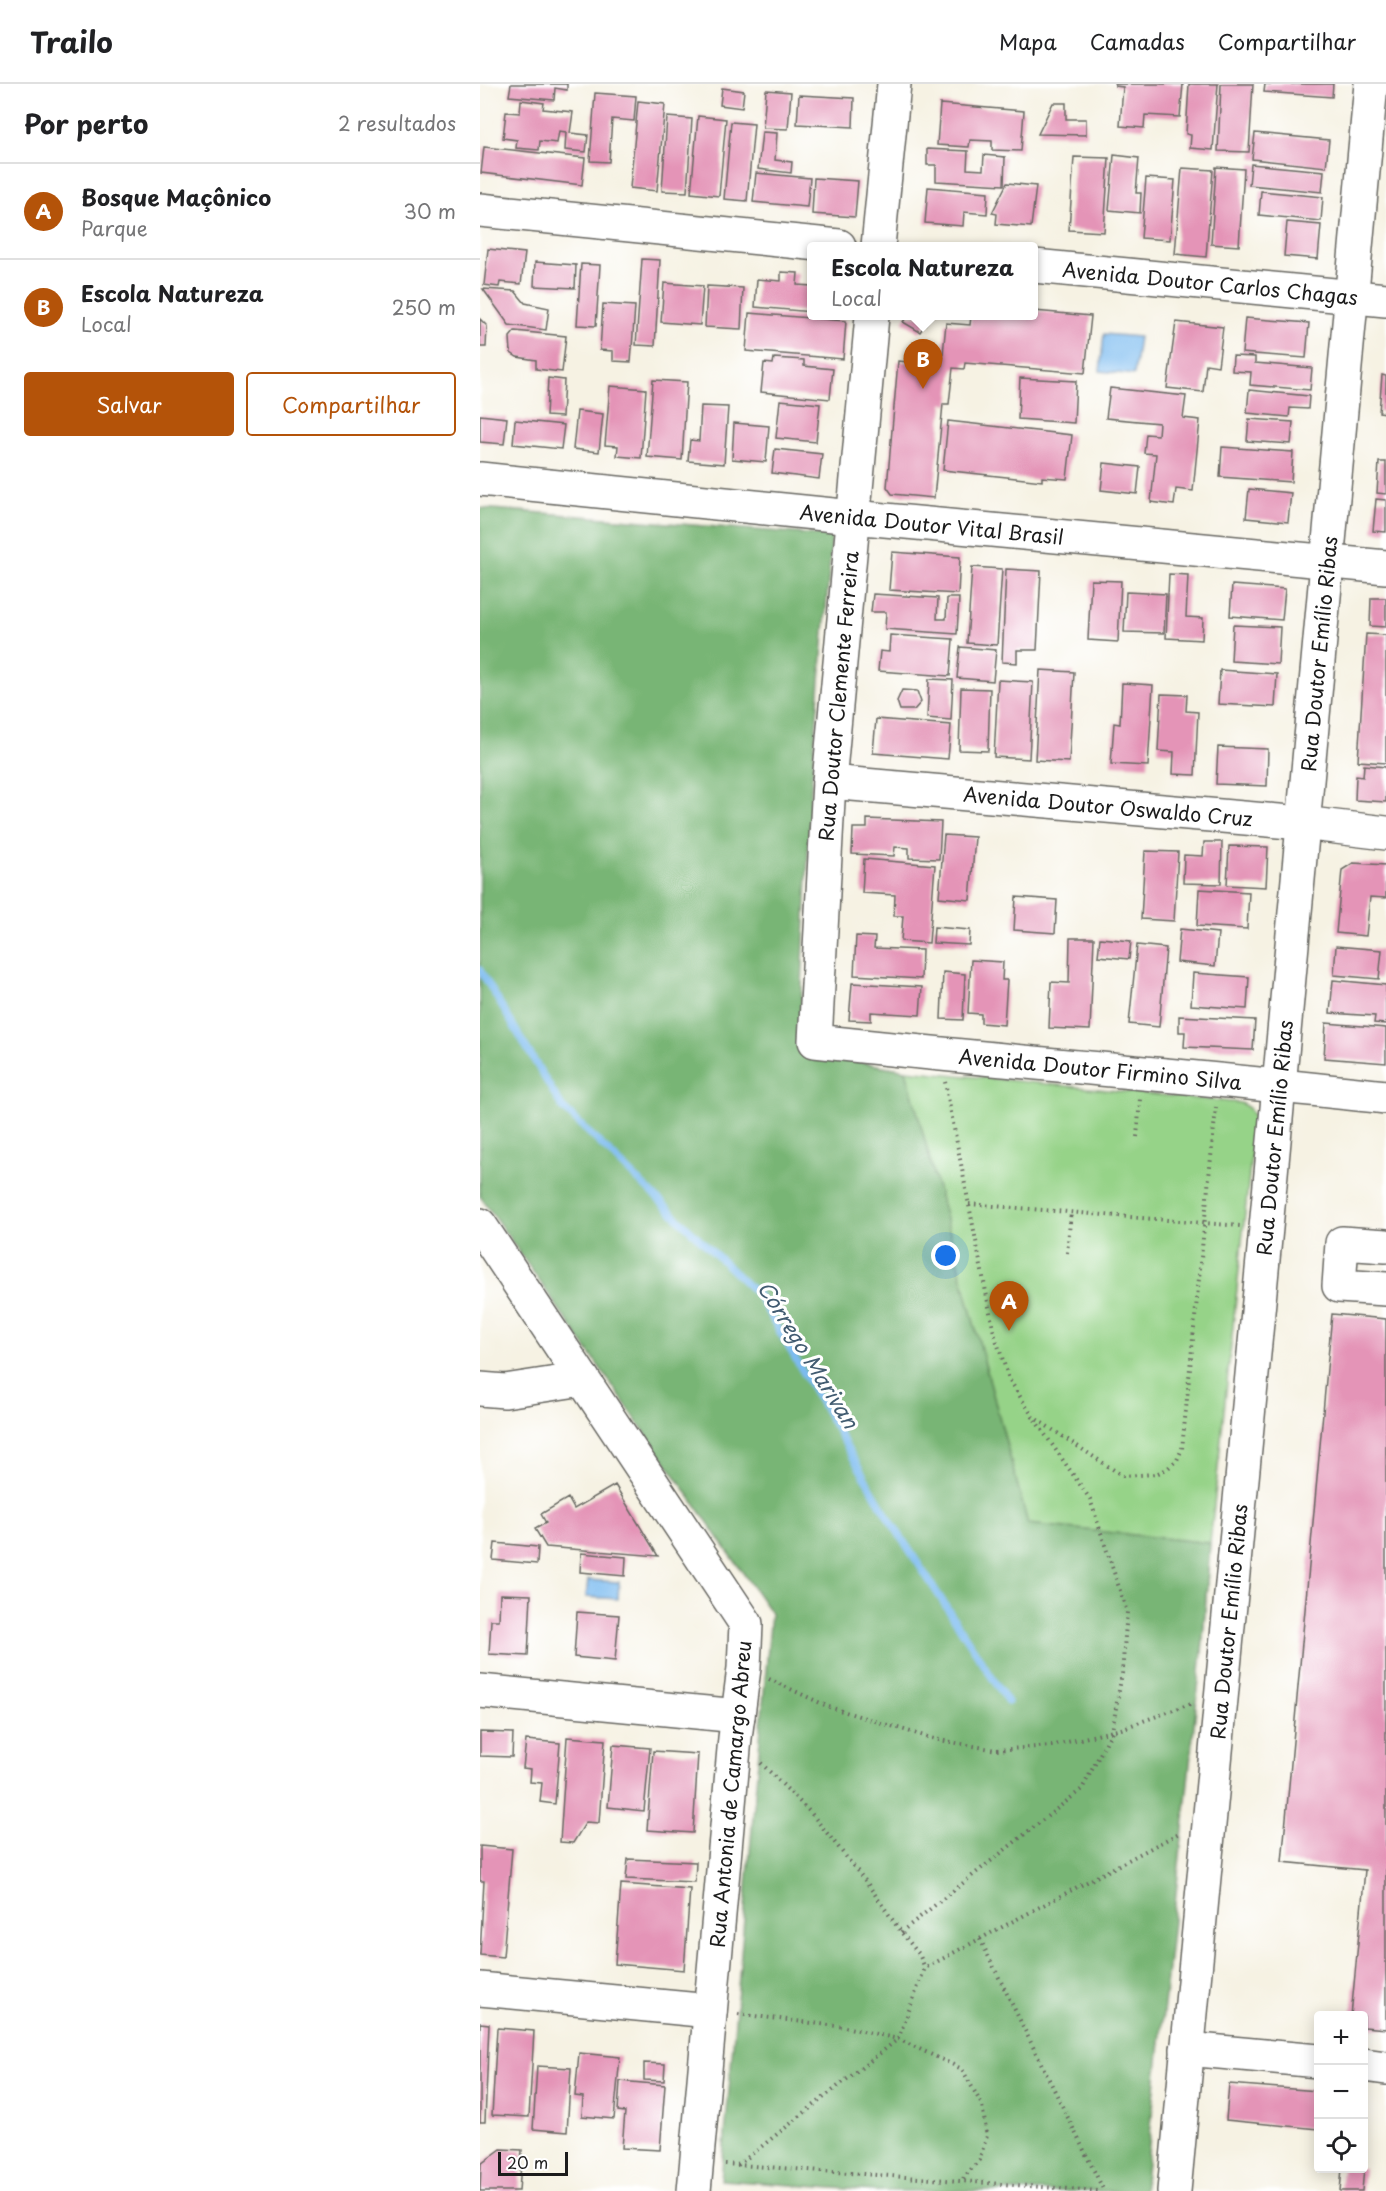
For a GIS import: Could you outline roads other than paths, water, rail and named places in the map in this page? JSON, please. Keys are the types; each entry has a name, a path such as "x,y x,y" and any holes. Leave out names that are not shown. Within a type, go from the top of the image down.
{"street":[{"path":"878,242 894,84"},
{"name":"Rua Doutor Emílio Ribas","path":"1174,2191 1211,1816 1302,824 1329,561 1371,84"},
{"path":"480,210 807,243"},
{"name":"Avenida Doutor Carlos Chagas","path":"1038,266 1386,300"},
{"name":"Rua Doutor Clemente Ferreira","path":"815,1041 829,782 872,320"},
{"name":"Avenida Doutor Vital Brasil","path":"480,479 1386,567"},
{"name":"Avenida Doutor Oswaldo Cruz","path":"829,782 1386,833"},
{"name":"Avenida Doutor Firmino Silva","path":"815,1041 1386,1097"},
{"name":"Rua Antonia de Camargo Abreu","path":"480,1225 746,1624 744,1668 696,2177"},
{"path":"1386,1246 1342,1243 1339,1286 1386,1289"},
{"path":"480,1389 505,1391 584,1379"},
{"path":"480,1691 737,1727"},
{"path":"480,1989 710,2011"},
{"path":"1187,2049 1314,2061"},
{"path":"1368,2065 1386,2067"}],"water":[{"path":"1104,334 1139,337 1134,375 1100,371"},
{"path":"588,1580 619,1582 618,1599 586,1597"}],"waterway":[{"name":"Córrego Marivan","path":"480,970 562,1107 758,1295 888,1517 1008,1702"}],"place":[{"name":"Escola Natureza","path":"923,389"},
{"name":"Bosque Maçônico","path":"1009,1331"}]}
